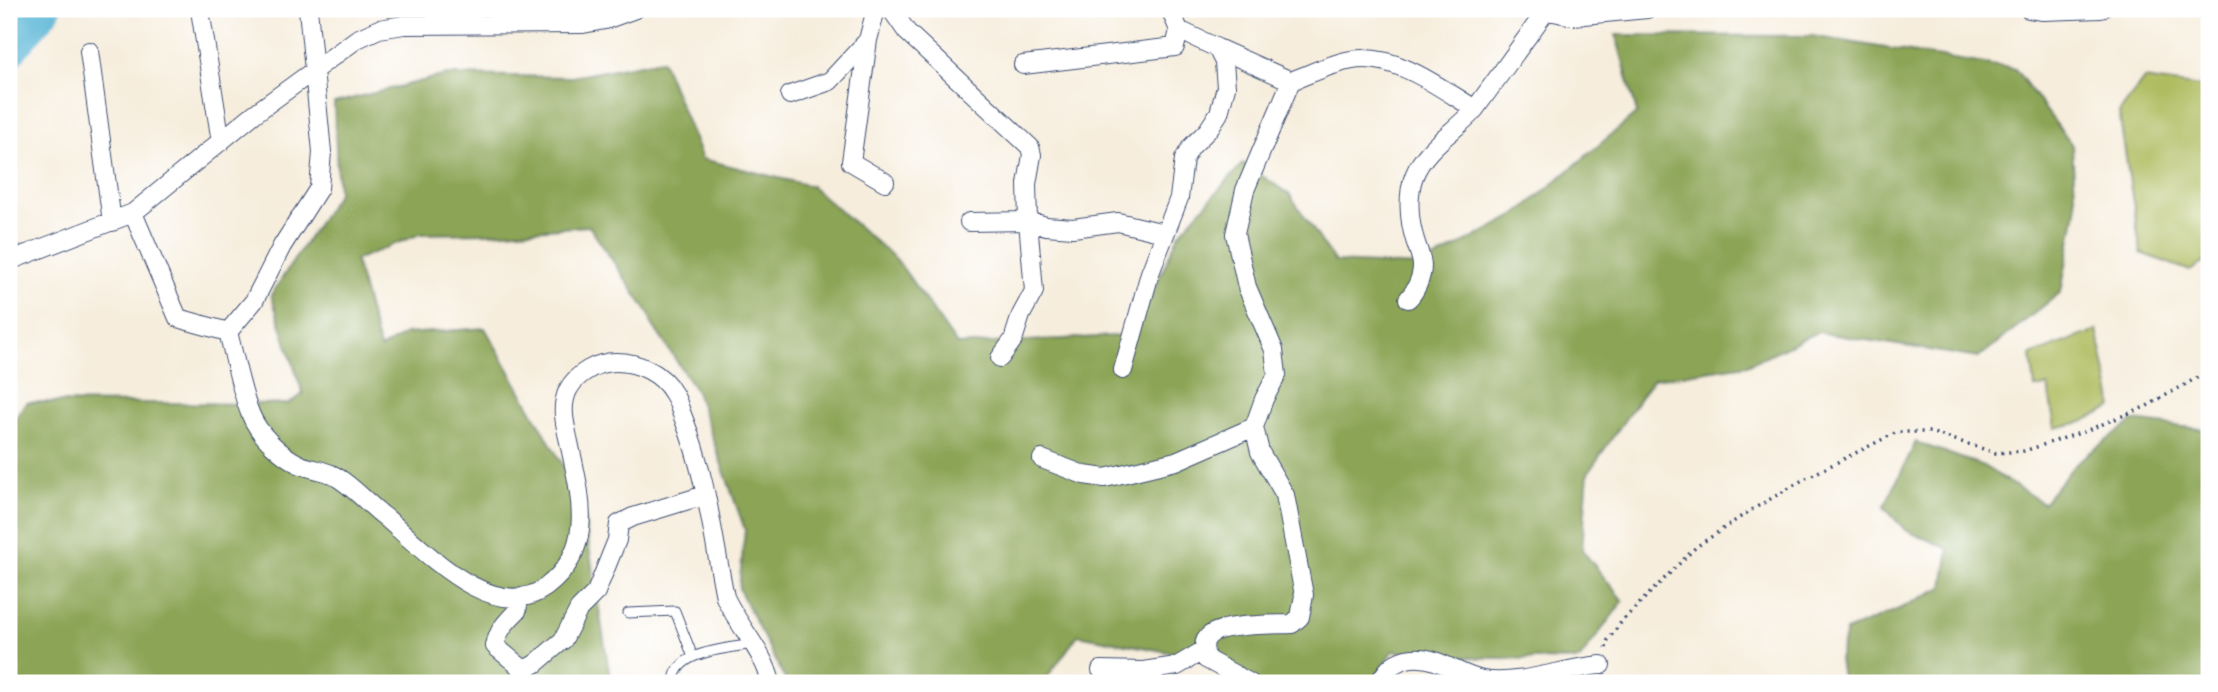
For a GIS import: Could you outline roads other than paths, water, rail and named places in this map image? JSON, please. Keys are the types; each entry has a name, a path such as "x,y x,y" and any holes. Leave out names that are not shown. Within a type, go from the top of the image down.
{"street":[{"path":"228,332 254,301 282,246 319,188 322,152 307,9"},
{"path":"9,261 133,213 315,70 357,39 379,29 404,25 583,24 605,20 635,9"},
{"path":"876,9 868,40 851,162 885,182"},
{"path":"891,9 907,32 1030,147 1032,155 1027,184 1028,221 1034,291 1021,315 1013,340 1000,358"},
{"path":"1023,65 1175,47 1179,30 1170,9"},
{"path":"1408,299 1416,291 1422,266 1411,227 1410,199 1414,176 1428,152 1463,123 1475,109 1542,10 1573,16 1647,9"},
{"path":"2029,9 2101,9"},
{"path":"200,10 221,142"},
{"path":"1179,30 1291,80 1352,60 1382,61 1410,71 1475,109"},
{"path":"790,95 830,81 868,40"},
{"path":"1123,370 1164,233 1179,198 1184,159 1191,147 1209,131 1219,113 1226,87 1224,62 1217,48"},
{"path":"89,51 112,222"},
{"path":"1250,683 1213,665 1206,659 1204,644 1208,636 1218,629 1292,624 1300,617 1304,595 1285,495 1260,452 1254,427 1264,399 1277,375 1274,350 1247,287 1235,234 1245,190 1291,80"},
{"path":"133,213 178,318 228,332"},
{"path":"970,222 1028,221 1046,226 1073,228 1118,222 1164,233"},
{"path":"228,332 250,415 284,455 300,464 333,475 459,578 482,592 502,598 519,599 539,592 567,566 576,548 582,528 581,497 563,405 569,389 580,375 595,366 613,361 645,367 673,392 696,450 724,597 734,618 760,654 771,683"},
{"path":"1042,459 1084,474 1105,478 1176,461 1254,427"},
{"path":"519,599 517,611 503,625 495,646 526,669 563,640 579,609 596,592 617,540 619,524 633,517 705,495"},
{"path":"1101,670 1143,671 1177,666 1204,650"},
{"path":"1379,683 1390,666 1405,659 1421,657 1482,680 1513,680 1601,665"}],"lane":[{"path":"628,613 675,611 693,657"},
{"path":"674,683 680,665 688,658 752,644"}],"waterway":[{"path":"9,52 45,9"}]}
